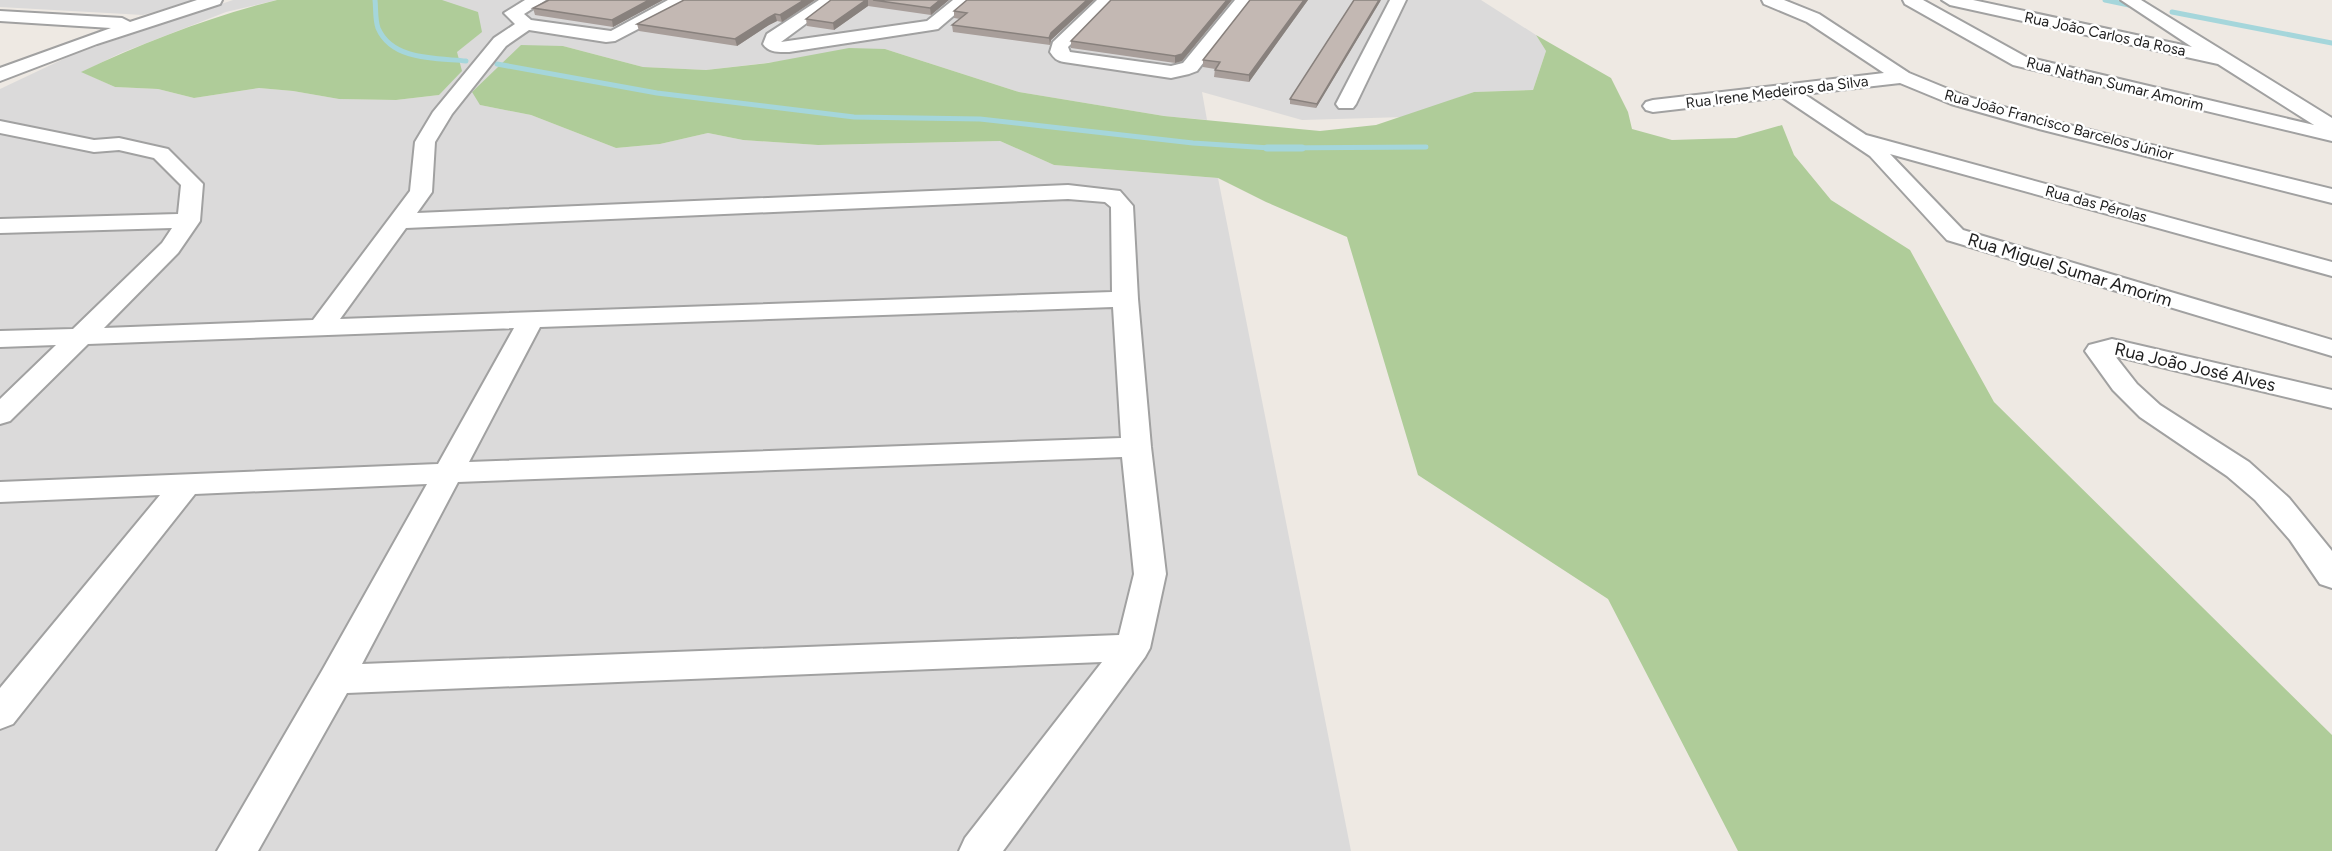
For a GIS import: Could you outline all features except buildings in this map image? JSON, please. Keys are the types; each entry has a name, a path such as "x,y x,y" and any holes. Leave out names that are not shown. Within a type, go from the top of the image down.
{"street":[{"path":"0,75 136,24 214,0"},
{"path":"538,0 513,13 525,24 598,38 615,36 680,0"},
{"path":"830,0 772,38 772,44 789,47 932,25 964,0"},
{"path":"1107,0 1059,46 1059,52 1064,57 1171,72 1190,67 1244,0"},
{"path":"1346,104 1398,0"},
{"path":"1774,2 1815,0"},
{"name":"Rua Nathan Sumar Amorim","path":"1911,0 2020,61 2332,135"},
{"name":"Rua João Carlos da Rosa","path":"1950,0 2226,60"},
{"path":"2129,0 2332,127"},
{"name":"Rua João Francisco Barcelos Júnior","path":"1774,2 1812,18 1902,77 1958,100 2332,196"},
{"path":"0,16 136,24"},
{"path":"321,327 420,192 424,174 425,142 443,112 500,42 525,24"},
{"path":"0,93 52,55"},
{"name":"Rua Irene Medeiros da Silva","path":"1653,106 1902,77"},
{"name":"Rua Miguel Sumar Amorim","path":"1785,90 1860,139 1893,168 1955,235 2332,348"},
{"path":"0,113 115,136 119,144"},
{"path":"0,127 94,146 119,144 161,153 192,184 189,221 170,248 0,415"},
{"name":"Rua das Pérolas","path":"1860,139 2332,269"},
{"path":"399,221 1068,192 1112,196 1122,206 1125,299 1136,447 1150,574 1133,648 979,851"},
{"path":"0,226 189,221"},
{"path":"0,339 1125,299"},
{"path":"237,851 336,679 531,321"},
{"name":"Rua João José Alves","path":"2332,399 2112,346 2098,351 2120,382 2158,417 2236,468 2263,489 2300,529 2332,576"},
{"path":"0,492 1136,447"},
{"path":"0,714 187,483"},
{"path":"336,679 1133,648"}],"shaded area":[{"path":"0,0 196,0 143,15 0,7"},
{"path":"233,0 277,0 226,12 121,53 82,72 115,87 158,89 194,98 259,88 339,99 396,100 439,95 457,52 442,0 1481,0 1536,35 1546,51 1533,90 1474,92 1405,117 1302,120 1202,92 1207,120 1164,116 1019,92 885,49 706,70 643,67 563,46 480,105 531,115 616,148 660,144 708,133 743,140 818,145 1000,141 1054,165 1218,178 1351,851 0,851 0,89 74,54"}],"green space":[{"path":"277,0 442,0 478,12 482,32 457,52 462,71 439,95 396,100 339,99 259,88 194,98 158,89 115,87 81,72 178,31"},
{"path":"1536,35 1611,78 1628,112 1632,129 1672,140 1736,138 1782,125 1794,155 1831,200 1910,250 1994,402 2332,735 2332,851 1738,851 1608,599 1418,475 1347,237 1266,202 1218,178 1054,165 1000,141 818,145 743,140 708,133 660,144 616,148 531,115 480,105 472,92 521,45 563,46 643,67 706,70 768,63 849,48 885,49 1019,92 1164,116 1320,131 1376,125 1474,92 1533,90 1546,51"}],"waterway":[{"path":"375,0 378,28 394,47 416,56 466,61"},
{"path":"2105,0 2129,5"},
{"path":"2172,12 2332,43"},
{"path":"497,64 657,93 854,117 980,119 1193,143 1270,148"},
{"path":"1270,148 1426,147"},
{"path":"1270,148 1302,148"}]}
